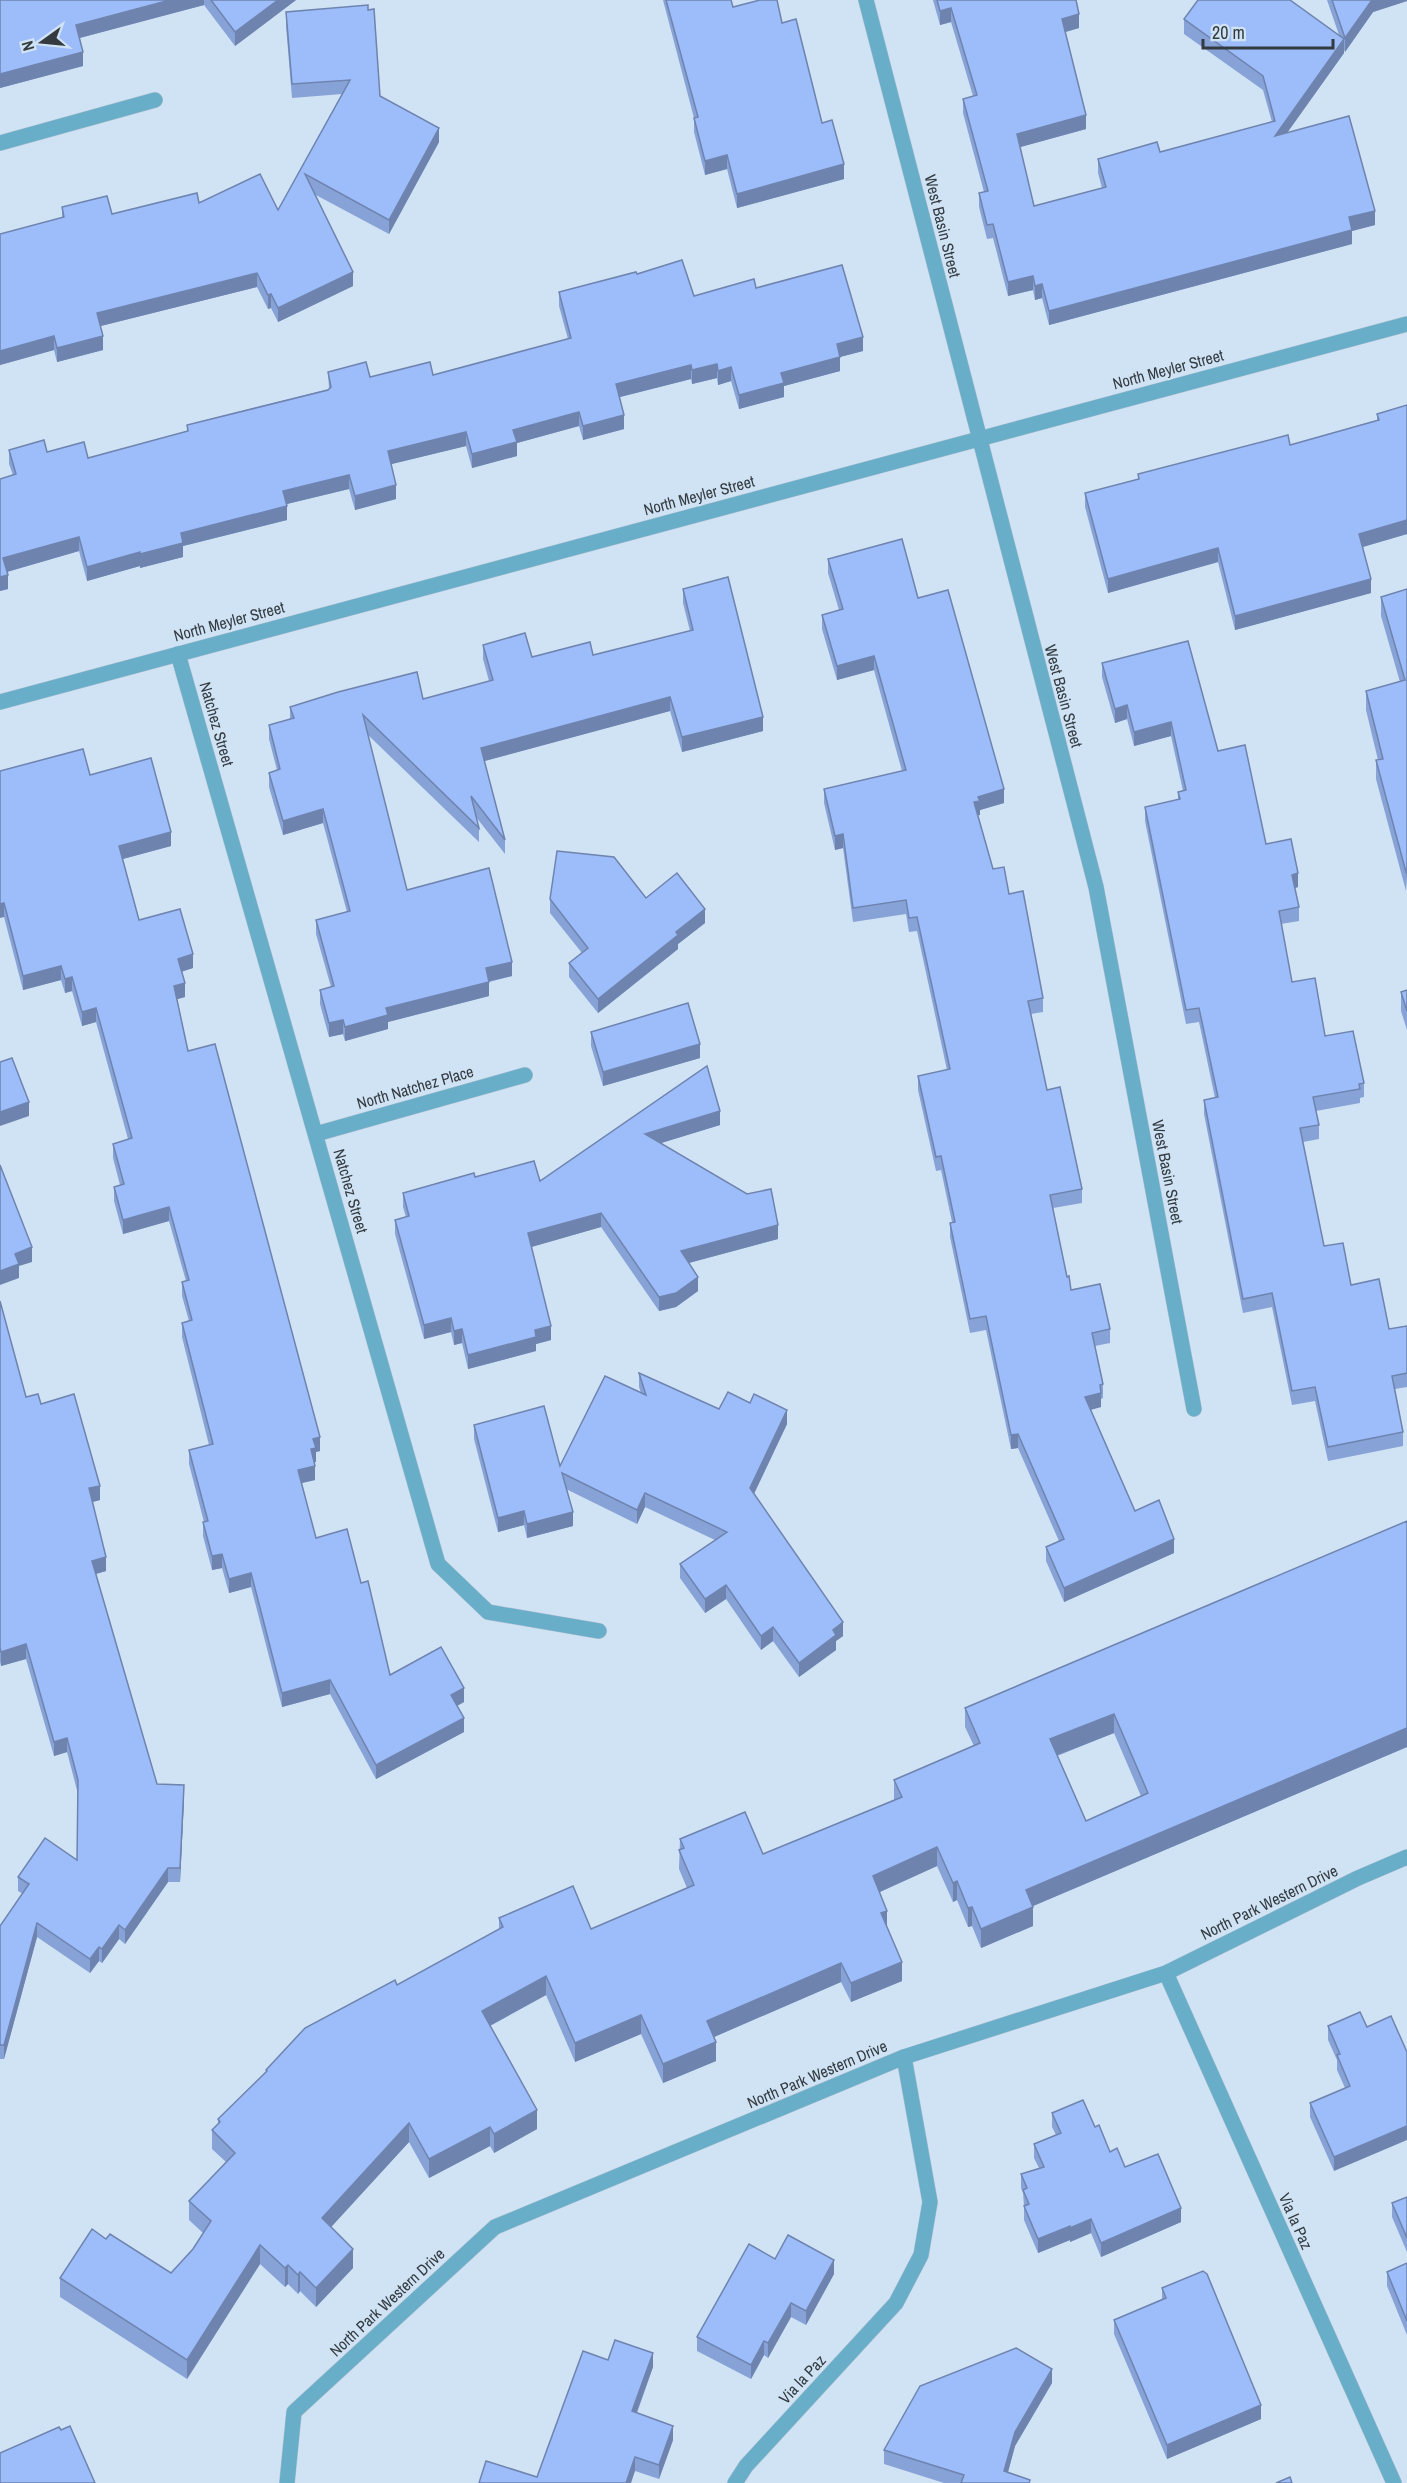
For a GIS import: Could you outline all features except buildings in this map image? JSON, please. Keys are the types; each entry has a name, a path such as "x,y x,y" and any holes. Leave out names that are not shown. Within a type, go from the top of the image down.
{"street":[{"name":"West Basin Street","path":"866,0 1096,887 1194,1409"},
{"path":"0,143 155,100"},
{"name":"North Meyler Street","path":"0,702 1407,324"},
{"name":"Natchez Street","path":"178,654 438,1564 488,1612 599,1631"},
{"name":"North Natchez Place","path":"316,1134 525,1075"},
{"name":"North Park Western Drive","path":"288,2483 294,2412 495,2227 904,2057 1166,1973 1358,1878 1407,1857"},
{"name":"Via la Paz","path":"1166,1973 1394,2483"},
{"name":"Via la Paz","path":"735,2483 746,2466 896,2303 921,2255 930,2202 904,2057"}]}
